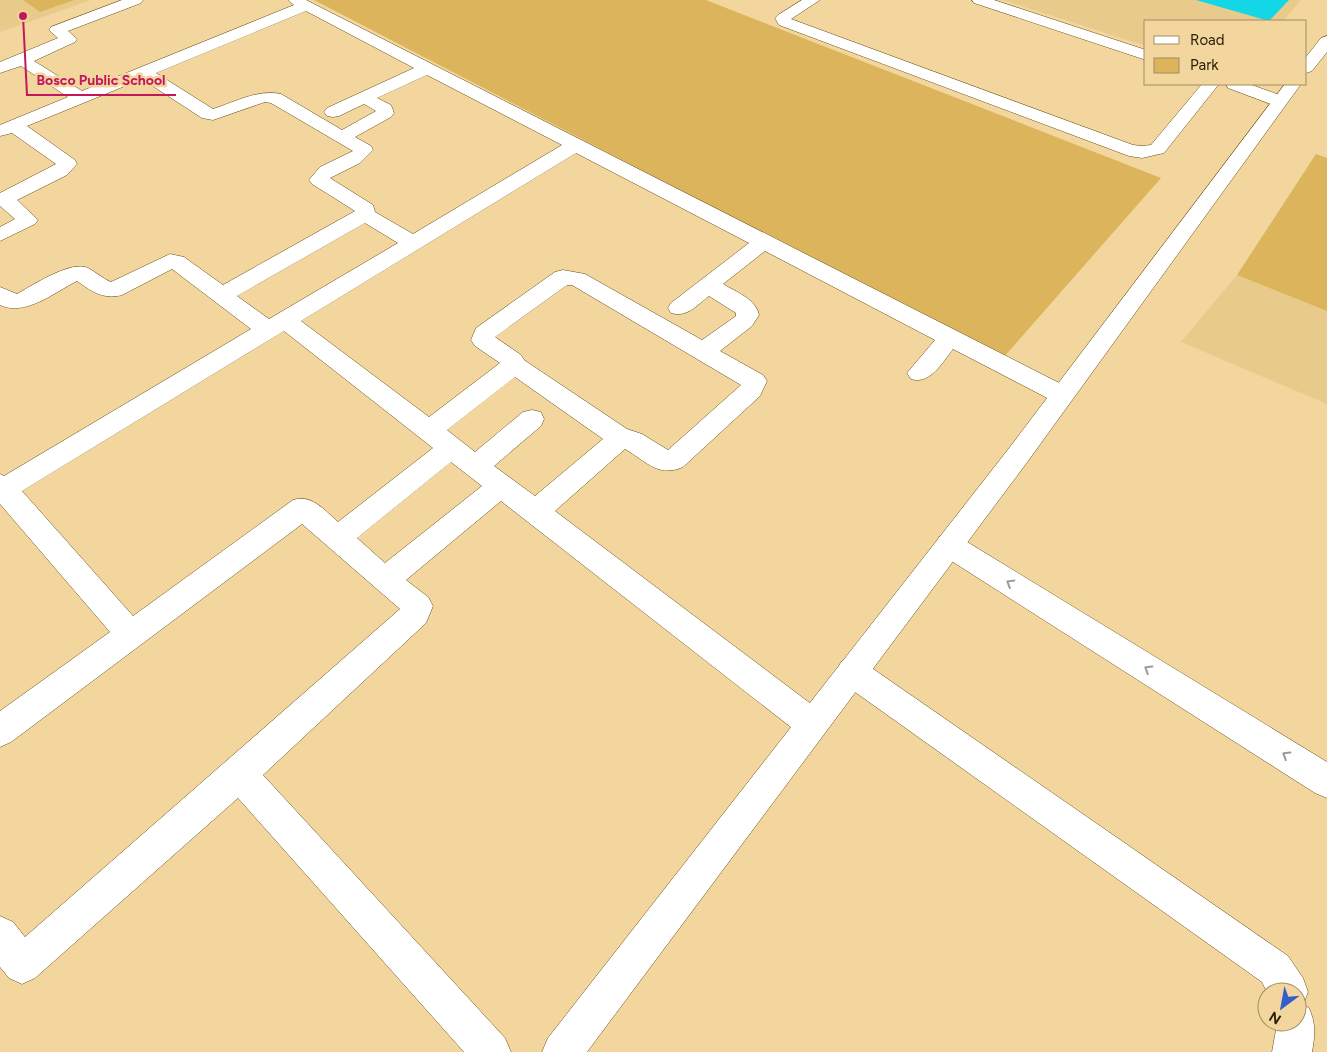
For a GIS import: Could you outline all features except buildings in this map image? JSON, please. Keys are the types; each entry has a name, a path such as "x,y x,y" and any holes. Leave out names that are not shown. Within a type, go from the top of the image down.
{"street":[{"path":"0,68 25,60 28,56 69,39 57,30 50,21 106,0"},
{"path":"57,30 136,0"},
{"path":"813,0 783,18 784,22 1129,150 1142,152 1157,149 1210,85"},
{"path":"979,0 1144,54"},
{"path":"7,128 143,72 300,3 1062,395"},
{"path":"1307,67 1327,42"},
{"path":"25,60 28,64 81,98"},
{"path":"334,112 428,68"},
{"path":"143,72 208,114 218,114 264,97 270,97 364,150 357,157 323,174 319,180 366,209 365,214"},
{"path":"562,1052 949,545 1286,92 1240,85"},
{"path":"342,136 385,112 385,109 365,98"},
{"path":"0,235 28,220 5,198 60,171 68,164 7,128"},
{"path":"130,634 1,488 576,145"},
{"path":"365,214 411,242"},
{"path":"222,295 365,214"},
{"path":"679,308 764,241"},
{"path":"0,294 9,301 20,302 71,275 80,273 104,289 114,290 170,261 177,262 222,295 276,325 430,430 812,724"},
{"path":"568,276 639,314 755,381 751,390 679,456 669,462 628,438 621,438 514,365 513,361 483,340 482,337 563,277 568,276"},
{"path":"704,351 744,321 748,315 747,309 708,285"},
{"path":"919,374 951,338"},
{"path":"430,430 514,365"},
{"path":"476,466 532,419"},
{"path":"536,512 621,438"},
{"path":"338,538 451,448"},
{"path":"385,580 501,485"},
{"path":"0,731 303,508 385,580 418,606 416,614 239,774 22,965 0,935"},
{"path":"949,545 1327,781"},
{"path":"852,672 1275,969 1283,982"},
{"path":"239,774 491,1052"},
{"path":"1292,1052 1296,1032"}],"shaded area":[{"path":"0,0 91,0 0,32"},
{"path":"1003,0 1301,0 1284,20 1144,20 1144,45"},
{"path":"1237,275 1327,311 1327,404 1181,342"}],"green space":[{"path":"23,0 74,0 40,12"},
{"path":"314,0 706,0 1161,178 1003,358"},
{"path":"1316,154 1327,158 1327,311 1237,275"}],"water":[{"path":"1196,0 1289,0 1270,20"}],"place":[{"name":"Bosco Public School","path":"23,16"}]}
